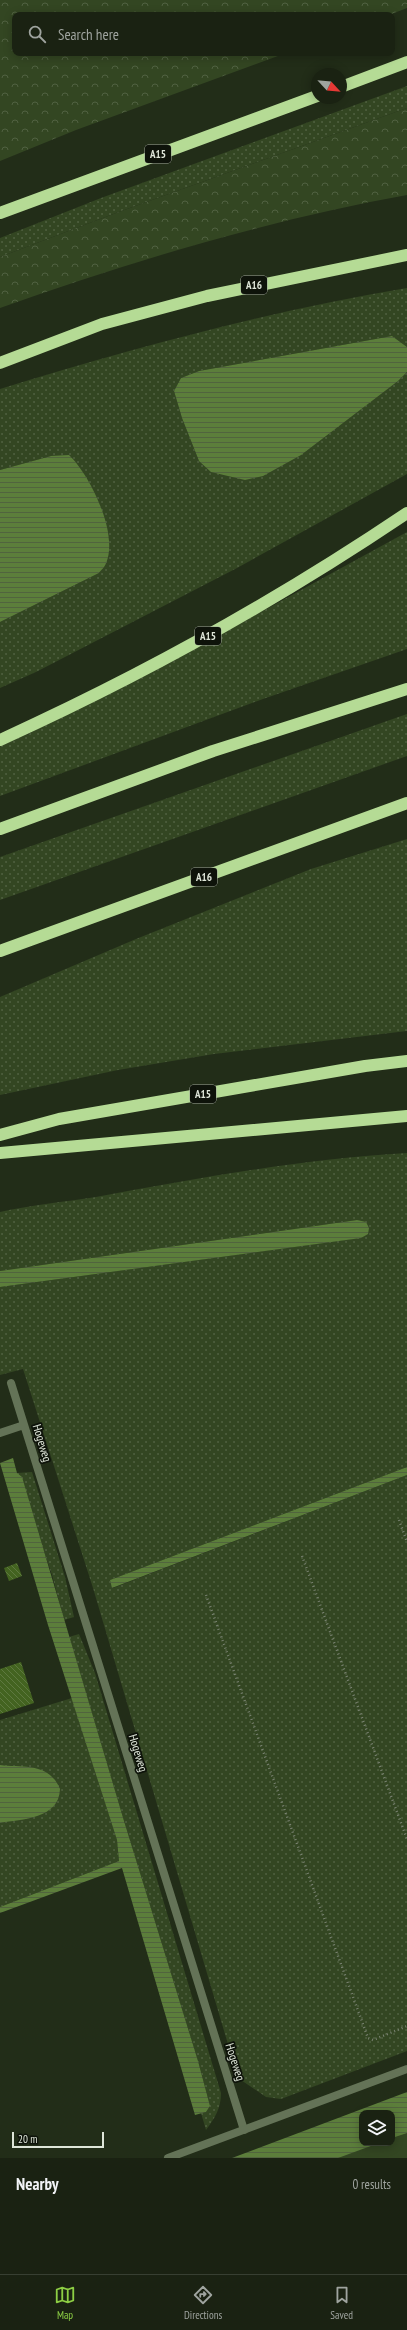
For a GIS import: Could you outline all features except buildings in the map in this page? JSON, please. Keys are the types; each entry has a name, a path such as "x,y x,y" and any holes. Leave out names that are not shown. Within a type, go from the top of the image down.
{"highway":[{"path":"347,85 407,62"},
{"name":"A15","path":"0,214 311,98"},
{"name":"A16","path":"0,363 102,324 207,296 312,273 407,255"},
{"name":"A15","path":"0,740 56,715 215,632 407,513"},
{"path":"0,829 213,751 407,689"},
{"name":"A16","path":"0,951 407,803"},
{"name":"A15","path":"0,1135 59,1119 365,1066 407,1061"},
{"path":"0,1153 407,1116"}],"street":[{"name":"Hogeweg","path":"11,1383 244,2130"},
{"path":"0,1433 24,1425"},
{"path":"168,2158 407,2068"}],"path":[{"path":"399,1520 407,1542"},
{"path":"302,1556 407,1839"},
{"path":"206,1595 368,2038 373,2040 407,2026"}],"green space":[{"path":"0,0 407,0 407,8 395,13 12,12 12,56 278,56 76,130 0,161"},
{"path":"407,86 407,108 116,213 0,257 0,238 101,198"},
{"path":"407,108 407,195 355,205 252,229 201,243 100,274 0,308 0,257 116,213"},
{"path":"407,288 407,347 392,336 199,371 181,378 174,391 182,418 199,461 363,406 398,381 407,372 407,474 237,568 36,672 0,688 0,622 99,573 109,540 100,506 94,493 51,456 0,470 0,389 151,345 253,319 355,297"},
{"path":"407,532 407,649 263,699 0,796 0,746 30,733 230,629"},
{"path":"407,714 407,756 0,900 0,857"},
{"path":"407,839 407,1031 214,1054 118,1070 0,1095 0,997 136,939 311,869"},
{"path":"407,1153 407,1467 110,1580 113,1588 407,1475 407,2051 281,2099 266,2097 238,2078 93,1588 23,1369 0,1375 0,1287 358,1238 369,1228 357,1220 0,1271 0,1212 251,1170 329,1160"},
{"path":"32,1472 65,1577 74,1617 64,1620 52,1575 17,1473"},
{"path":"79,1634 95,1673 221,2093 217,2113 206,2130 201,2113 206,2112 210,2106 198,2061 69,1637"},
{"path":"72,1698 117,1840 119,1861 0,1907 0,1720"},
{"path":"407,2129 407,2158 326,2158 359,2146 395,2146 395,2133"}],"shaded area":[{"path":"392,336 407,347 407,372 398,381 301,455 263,476 245,480 211,472 199,461 182,418 174,391 181,378 199,371"},
{"path":"69,455 77,464 93,490 106,521 109,537 109,551 104,567 99,573 0,622 0,470 51,456"},
{"path":"357,1220 366,1222 369,1228 368,1234 361,1238 0,1287 0,1271"},
{"path":"13,1458 17,1473 22,1477 124,1821 198,2061 210,2106 206,2112 195,2115 122,1868 0,1913 0,1907 119,1861 117,1840 48,1625 0,1463"},
{"path":"407,1467 407,1475 112,1588 110,1580"},
{"path":"0,1765 34,1768 49,1774 55,1780 60,1789 58,1799 46,1812 38,1816 0,1823"},
{"path":"407,2092 407,2133 395,2137 395,2110 359,2110"},
{"path":"359,2110 359,2146 371,2146 338,2158 232,2158"}]}
